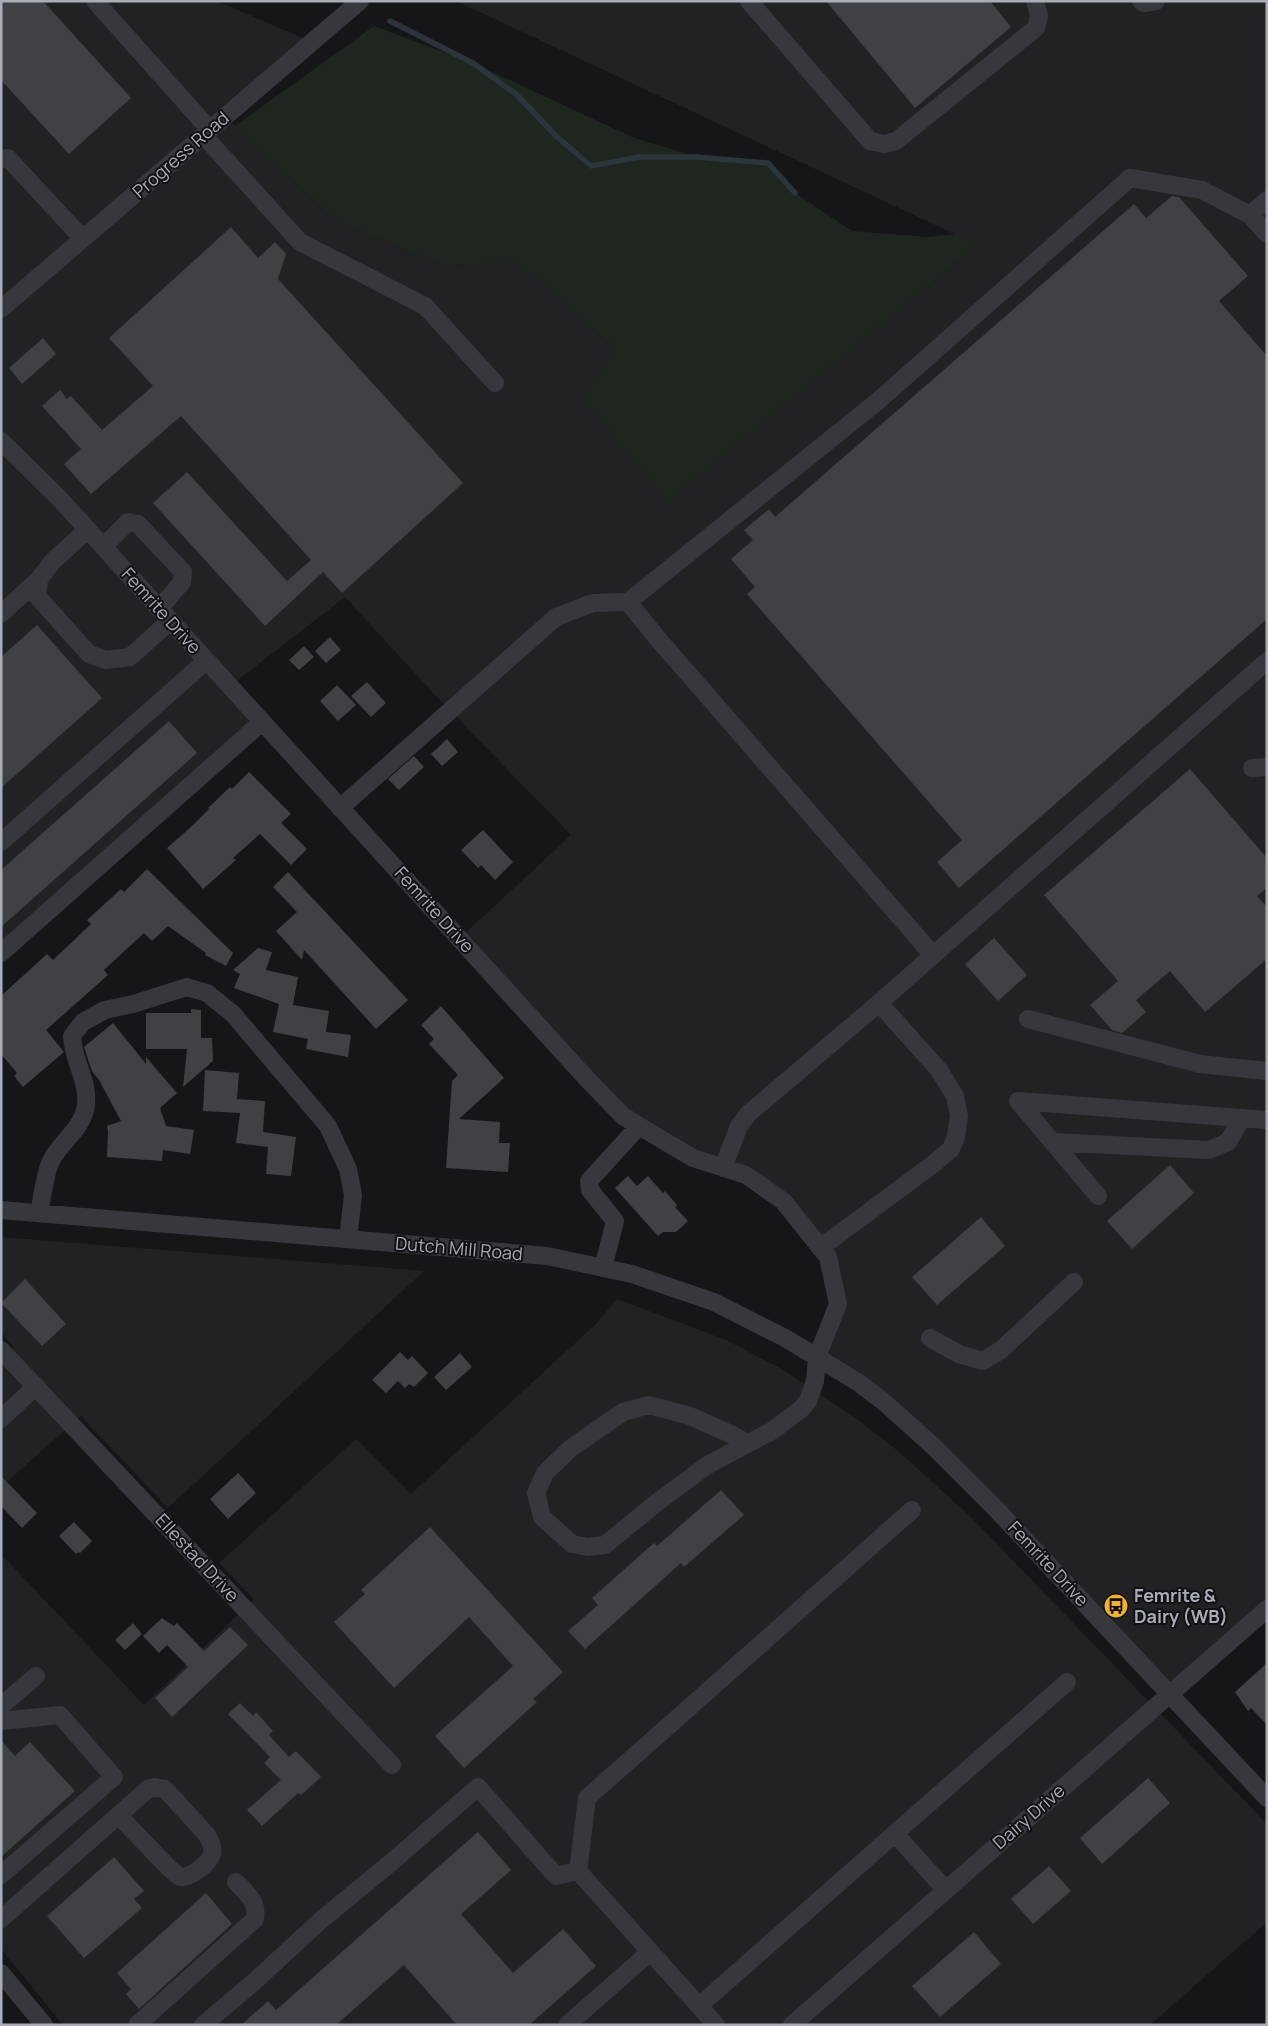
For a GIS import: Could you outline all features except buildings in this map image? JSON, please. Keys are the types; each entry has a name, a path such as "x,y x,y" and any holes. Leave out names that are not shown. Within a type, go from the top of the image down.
{"street":[{"path":"95,1 300,242 425,306 495,383"},
{"name":"Progress Road","path":"1,308 360,1"},
{"path":"749,1 870,141 884,144 896,141 1036,28 1039,16 1035,1"},
{"path":"1141,1 1144,3 1156,1"},
{"path":"3,156 83,239"},
{"path":"340,808 556,617 593,603 628,602 878,401 1130,178 1202,190 1250,215 1267,234"},
{"path":"1250,215 1267,200"},
{"name":"Femrite Drive","path":"1,441 59,498 587,1079 623,1116 693,1158 746,1175 783,1201 828,1257 838,1304 817,1357 815,1381 808,1401 801,1409 772,1431 706,1466 605,1544 588,1547 572,1544 542,1517 536,1493 545,1473 572,1448 623,1412 649,1405 690,1416 736,1436 747,1444"},
{"path":"39,579 37,596 89,654 106,660 130,657 165,615 182,582 182,572 138,524 128,522 103,547"},
{"path":"1,614 39,579 53,561 87,530"},
{"path":"628,602 933,955"},
{"path":"1,842 206,661"},
{"path":"723,1168 739,1126 748,1114 879,1003 1267,661"},
{"path":"1,953 262,722"},
{"path":"39,1213 50,1162 78,1127 84,1111 86,1088 73,1048 72,1036 83,1022 104,1010 133,1004 186,987 208,992 233,1014 328,1126 348,1169 353,1195 348,1240"},
{"path":"820,1248 932,1165 951,1148 956,1137 959,1116 955,1096 940,1070 879,1003"},
{"path":"1028,1019 1200,1064 1267,1071"},
{"path":"1098,1196 1018,1101 1267,1120"},
{"path":"1053,1142 1210,1150 1228,1142 1242,1118"},
{"path":"603,1268 615,1221 590,1190 589,1181 639,1126"},
{"name":"Dutch Mill Road","path":"1,1210 547,1256 632,1274 714,1302 787,1338 859,1383 884,1402"},
{"path":"930,1338 959,1354 983,1360 1001,1350 1074,1282"},
{"name":"Ellestad Drive","path":"1,1350 392,1765"},
{"path":"1,1419 36,1386"},
{"name":"Femrite Drive","path":"884,1402 933,1446 996,1509 1267,1798"},
{"path":"716,2025 578,1871 587,1798 912,1510"},
{"name":"Dairy Drive","path":"792,2025 1267,1609"},
{"path":"1,1706 36,1676"},
{"path":"699,2006 1067,1682"},
{"path":"1,1721 60,1715 114,1777 1,1875"},
{"path":"1,1919 118,1815 148,1789 160,1787 164,1789 207,1835 212,1844 213,1853 189,1877 180,1877 168,1868 118,1815"},
{"path":"203,2025 320,1921 478,1788 556,1876 578,1871"},
{"path":"895,1834 946,1890"},
{"path":"137,2025 255,1919 257,1909 254,1902 236,1882"},
{"path":"567,2025 650,1952"},
{"path":"1,1973 44,2025"}],"shaded area":[{"path":"1,1 217,1 312,42 226,117 336,222 443,265 518,262 615,349 668,501 978,245 456,1 1267,1 1267,1609 1170,1693 933,1446 817,1357 838,1304 828,1257 783,1201 639,1126 460,938 571,835 435,695 345,597 230,686 262,722 1,953"},
{"path":"374,26 473,63 632,137 697,157 768,163 795,193 852,231 927,237 956,234 978,245 668,502 582,398 615,349 518,263 443,265 336,222 235,126"},
{"path":"1,1237 424,1271 168,1508 81,1416 1,1487 1,1358 14,1347 1,1332"},
{"path":"617,1299 726,1340 782,1369 857,1419 898,1451 971,1517 1267,1824 1267,1922 1150,2025 63,2025 1,1949 1,1554 144,1705 254,1599 219,1563 356,1439 411,1494 597,1323"}],"waterway":[{"path":"390,21 473,63 517,95 556,136 591,166 639,157 697,157 768,163 795,193"}],"place":[{"name":"Femrite & Dairy (WB)","path":"1116,1606"}]}
